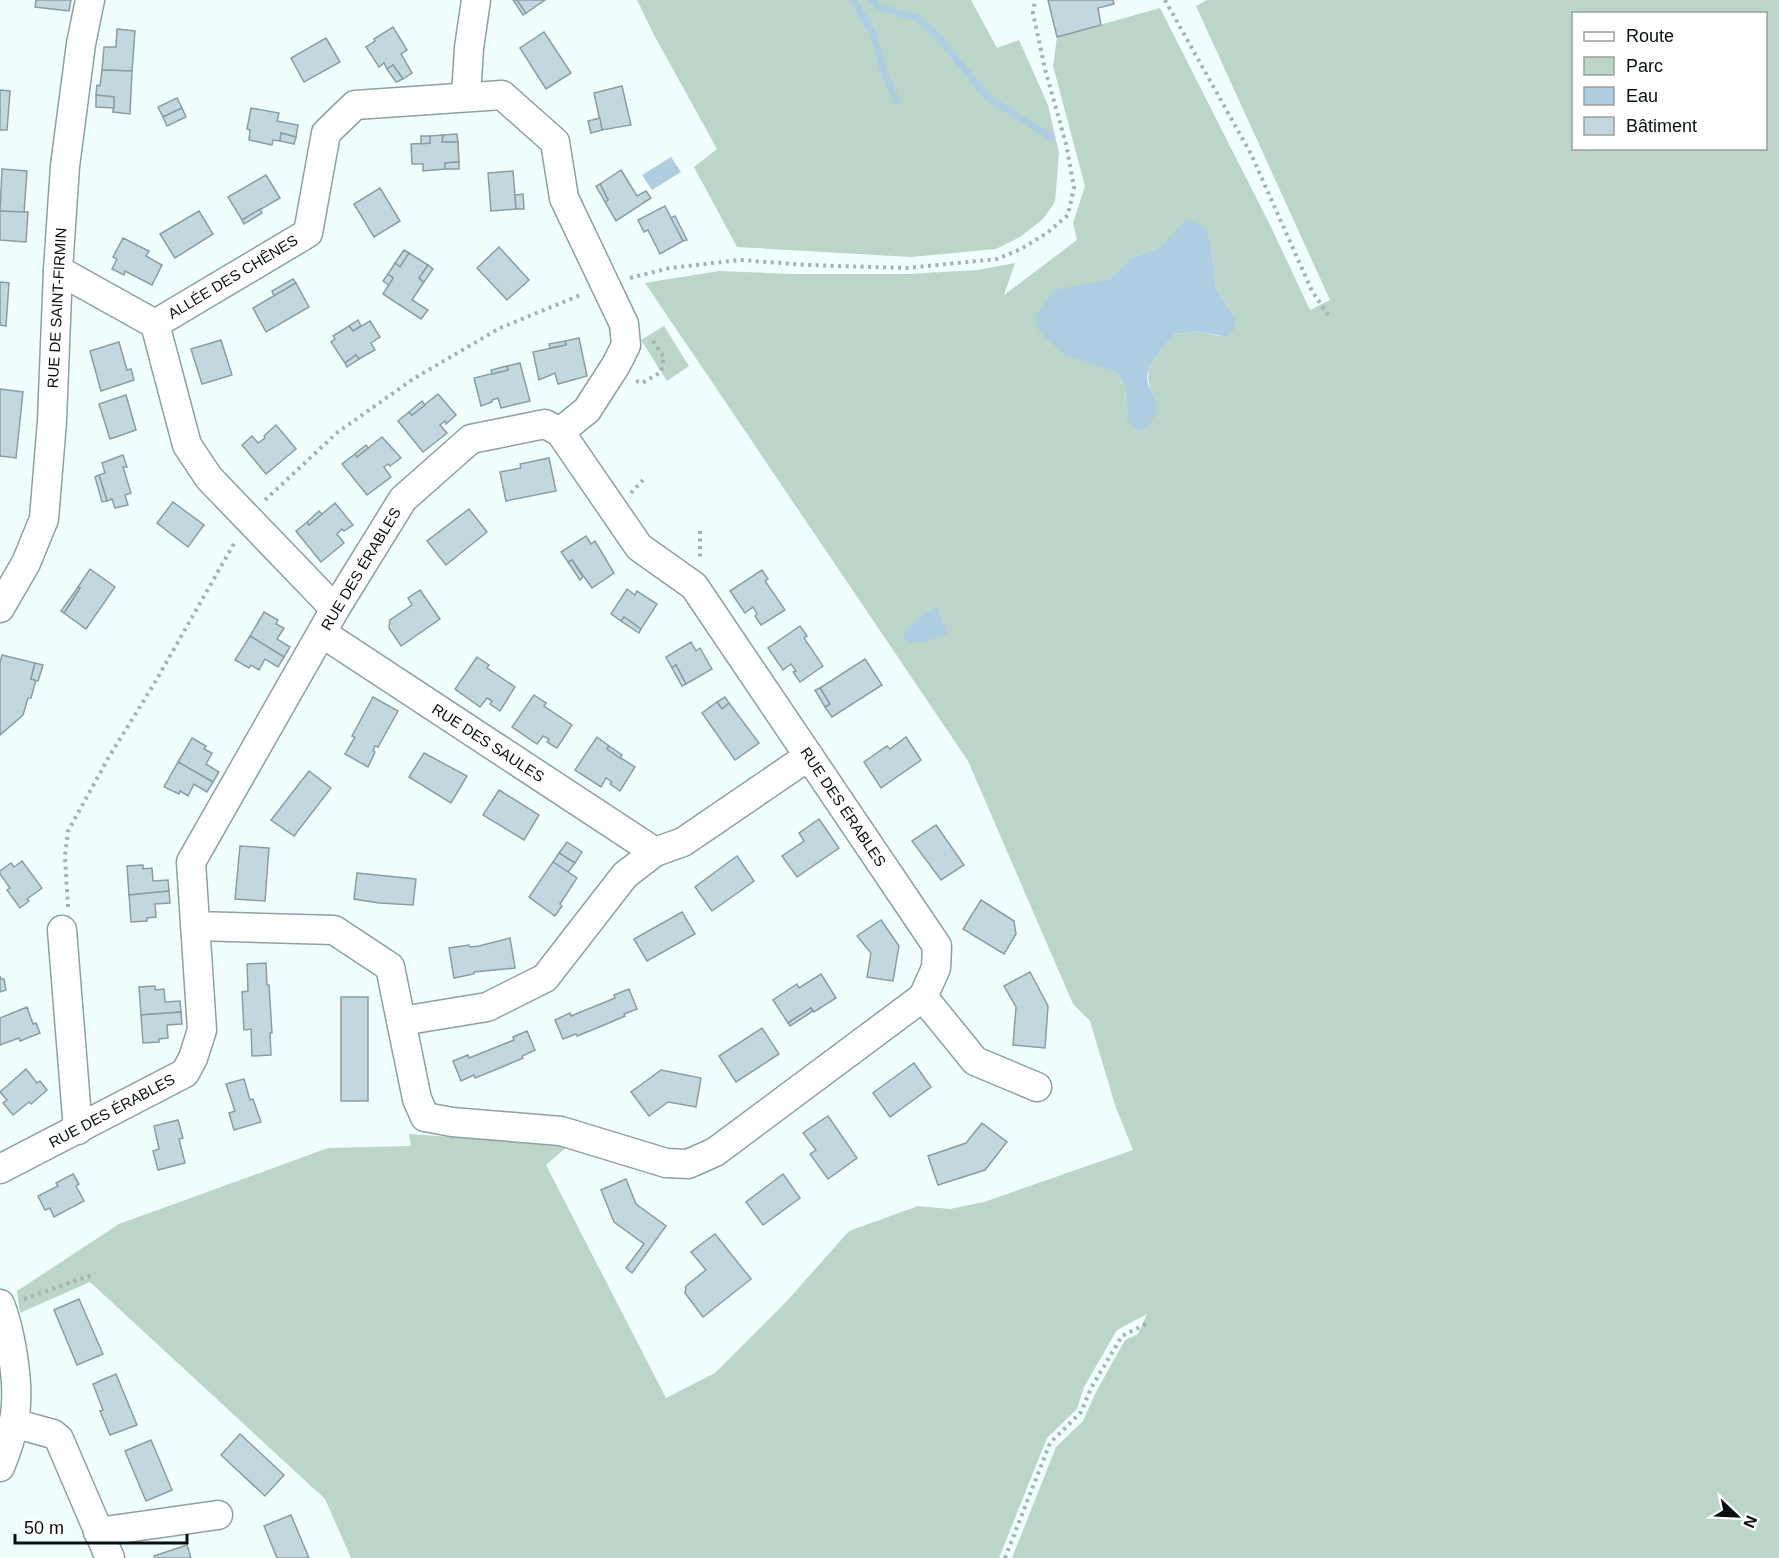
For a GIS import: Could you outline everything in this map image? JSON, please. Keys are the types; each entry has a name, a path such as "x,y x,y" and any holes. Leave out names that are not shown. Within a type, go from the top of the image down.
{"street":[{"name":"RUE DE SAINT-FIRMIN","path":"0,608 26,562 44,519 52,421 65,166 81,44 90,0"},
{"path":"466,97 469,48 476,0"},
{"name":"ALLÉE DES CHÊNES","path":"155,324 308,232 326,133 355,105 502,95 555,142 564,198 624,324 626,345 616,365 587,410 560,432"},
{"name":"ALLÉE DES CHÊNES","path":"58,270 155,324 187,444 209,478 329,621"},
{"name":"RUE DES ÉRABLES","path":"0,1168 78,1130 185,1073 193,1058 202,1030 191,862 329,621 403,499 471,439 545,424 560,432 639,547 694,586 936,946 936,968 924,997"},
{"name":"RUE DES SAULES","path":"329,621 655,852"},
{"path":"402,1020 487,1007 545,978 625,875 655,852 683,842 809,756"},
{"path":"195,926 334,930 390,967 417,1099 425,1117 452,1122 561,1131 666,1163 688,1164 715,1152 924,997 975,1061 1037,1087"},
{"path":"62,930 78,1130"},
{"path":"0,1467 14,1423 16,1403 13,1358 2,1308"},
{"path":"14,1423 53,1434 59,1439 110,1558"},
{"path":"98,1532 218,1515"}],"path":[{"path":"606,285 670,267 740,260 907,268 997,260 1047,233 1068,215 1074,187 1066,144 1045,69 1033,13 1035,0"},
{"path":"1165,0 1251,154 1312,291 1331,319"},
{"path":"2,1308 95,1274"},
{"path":"1005,1558 1050,1443 1081,1412 1091,1388 1122,1336 1146,1324"}],"green space":[{"path":"637,0 971,0 997,48 1019,40 1048,105 1059,153 1055,202 1043,219 1020,237 996,249 911,257 737,247 694,167 717,149"},
{"path":"1207,0 1779,0 1779,1558 1012,1558 1056,1447 1083,1421 1096,1392 1125,1340 1138,1334 1147,1314 1117,1330 1084,1387 1077,1409 1047,1438 999,1558 351,1558 325,1499 90,1282 20,1313 17,1291 119,1224 328,1148 411,1146 409,1134 569,1145 546,1165 666,1398 715,1373 786,1302 849,1231 918,1206 950,1209 984,1202 1133,1150 1115,1105 1090,1021 1073,1004 968,761 645,283 719,271 792,274 907,274 978,270 1015,263 1004,295 1077,240 1073,223 1085,186 1053,66 1057,37 1160,8 1271,227 1310,310 1330,300 1196,6","holes":["1211,245 1216,288 1235,318 1219,336 1198,331 1175,334 1151,364 1148,380 1156,400 1127,423 1125,388 1113,371 1087,285 1110,279 1130,258 1161,247"]},
{"path":"664,326 689,366 667,381 641,340"}],"water":[{"path":"671,157 681,172 652,190 642,175"},
{"path":"1186,219 1204,226 1211,245 1216,288 1235,318 1234,330 1226,337 1198,331 1175,334 1152,361 1147,379 1157,403 1156,414 1147,426 1138,431 1127,423 1125,388 1118,376 1113,371 1063,354 1039,331 1034,317 1054,290 1110,279 1130,258 1161,247"},
{"path":"937,607 947,634 924,642 907,643 903,636 910,627"}],"building":[{"path":"36,0 71,0 69,11 35,7"},
{"path":"513,0 517,0 526,13 523,15"},
{"path":"517,0 545,0 526,13"},
{"path":"1048,0 1113,0 1114,4 1098,8 1101,25 1057,37"},
{"path":"393,27 407,50 401,54 412,73 403,79 393,65 387,69 384,63 379,67 366,47"},
{"path":"117,29 135,31 132,71 102,70 104,47 116,47"},
{"path":"544,32 571,73 546,89 520,48"},
{"path":"326,38 340,62 304,82 291,58"},
{"path":"393,65 403,79 396,82 387,69"},
{"path":"102,70 132,71 130,114 113,112 114,97 96,95"},
{"path":"622,86 631,125 602,130 594,93"},
{"path":"0,90 10,91 7,130 0,130"},
{"path":"96,95 114,97 114,108 96,107"},
{"path":"177,98 182,108 163,117 158,107"},
{"path":"182,108 186,117 167,126 163,117"},
{"path":"251,108 279,113 277,121 298,125 296,137 281,133 280,141 273,140 272,145 249,140 250,130 247,129"},
{"path":"600,118 602,130 591,133 588,121"},
{"path":"281,133 296,137 294,144 280,141"},
{"path":"457,134 458,142 442,142 443,135"},
{"path":"443,135 442,142 458,142 459,162 445,163 445,169 423,171 423,164 412,164 411,144 430,143 430,136"},
{"path":"421,136 430,136 430,143 421,144"},
{"path":"459,162 459,169 445,169 445,163"},
{"path":"2,169 27,171 24,213 0,211"},
{"path":"621,170 637,196 646,191 651,198 616,221 605,202 608,200 600,184"},
{"path":"513,171 516,209 491,211 488,173"},
{"path":"266,175 280,198 242,220 228,197"},
{"path":"600,184 608,200 605,202 596,186"},
{"path":"380,188 400,221 374,237 354,204"},
{"path":"523,194 524,209 516,209 515,195"},
{"path":"665,206 683,241 660,254 648,230 644,232 638,220"},
{"path":"260,209 262,213 244,224 242,220"},
{"path":"0,211 28,212 26,242 0,240"},
{"path":"199,211 213,234 175,258 160,234"},
{"path":"675,216 687,240 683,241 671,218"},
{"path":"123,238 149,251 146,256 162,265 152,285 125,271 124,275 112,269 117,259 113,257"},
{"path":"499,247 529,280 507,300 477,268"},
{"path":"404,250 409,253 400,267 395,263"},
{"path":"409,253 428,265 419,278 424,282 412,300 428,310 421,319 383,294 393,278 388,274 395,263 400,267"},
{"path":"428,265 433,269 424,282 419,278"},
{"path":"388,274 393,278 389,285 383,281"},
{"path":"293,279 296,283 274,296 272,291"},
{"path":"0,282 9,283 6,326 0,325"},
{"path":"296,283 309,307 266,332 253,308"},
{"path":"358,320 361,326 353,331 349,326"},
{"path":"370,321 380,337 371,343 375,350 359,359 356,355 345,363 331,342 335,339 333,336 349,326 353,331"},
{"path":"579,338 587,376 558,384 555,373 539,380 533,352 566,345 565,341"},
{"path":"221,340 232,375 202,384 191,349"},
{"path":"565,341 566,345 550,348 549,344"},
{"path":"119,342 127,370 131,369 134,380 101,391 90,351"},
{"path":"356,355 359,359 347,367 345,363"},
{"path":"520,363 530,401 501,408 498,398 481,406 474,378 508,370 507,366"},
{"path":"507,366 508,370 492,374 491,370"},
{"path":"0,389 23,392 16,458 0,456"},
{"path":"438,394 456,415 446,424 445,421 440,425 447,433 423,452 398,421 409,412 412,415"},
{"path":"126,395 136,430 110,439 99,404"},
{"path":"422,401 425,405 412,415 409,412"},
{"path":"276,425 296,449 266,474 242,445 252,436 258,443"},
{"path":"382,437 401,458 390,466 388,464 384,467 391,477 367,495 342,464 355,454 357,457"},
{"path":"366,445 368,448 357,457 355,454"},
{"path":"123,455 127,467 123,467 131,493 125,495 128,505 115,508 112,499 107,501 99,475 105,473 102,463"},
{"path":"549,458 556,491 506,501 500,472 521,468 520,464"},
{"path":"99,475 107,501 102,502 95,477"},
{"path":"173,502 204,525 188,547 157,523"},
{"path":"335,503 353,525 344,531 342,529 337,534 344,543 321,562 296,531 307,522 309,525"},
{"path":"469,509 487,532 446,565 427,541"},
{"path":"319,511 322,514 309,525 307,522"},
{"path":"586,536 591,544 595,541 614,573 592,588 572,560 568,562 561,552"},
{"path":"572,560 583,577 580,580 568,562"},
{"path":"90,569 115,587 86,629 64,613"},
{"path":"762,570 768,579 765,581 785,610 761,625 755,616 757,614 753,607 745,613 730,591"},
{"path":"78,587 80,588 64,613 61,611"},
{"path":"627,589 635,595 637,591 657,604 641,629 624,617 621,621 611,614"},
{"path":"420,590 440,619 401,646 389,628 390,620 412,605 408,598"},
{"path":"264,612 278,620 276,624 284,628 277,639 290,647 284,657 250,636"},
{"path":"624,617 641,629 639,633 621,621"},
{"path":"800,626 807,636 804,638 823,666 800,682 791,664 783,670 768,648"},
{"path":"250,636 284,657 278,667 265,659 259,670 251,665 249,668 235,660"},
{"path":"691,642 696,651 700,648 712,669 686,684 676,665 672,668 666,657"},
{"path":"2,655 35,663 31,679 36,680 23,715 0,735 0,663"},
{"path":"477,657 489,665 487,668 515,687 500,711 490,704 492,701 487,698 480,707 455,689"},
{"path":"865,659 882,685 832,717 825,707 830,704 820,688"},
{"path":"35,663 43,665 38,681 31,679"},
{"path":"676,665 686,684 682,686 672,668"},
{"path":"820,688 830,704 825,707 815,690"},
{"path":"534,695 546,703 544,706 572,725 557,748 547,742 549,739 543,736 537,744 512,727"},
{"path":"373,697 398,711 378,747 375,746 373,751 375,752 368,767 345,754"},
{"path":"725,697 729,703 722,709 717,702"},
{"path":"717,702 722,709 729,703 759,743 735,760 702,713"},
{"path":"597,737 609,746 607,749 635,767 620,791 606,778 601,787 575,770"},
{"path":"906,737 921,760 881,788 864,762 887,746 890,749"},
{"path":"192,738 206,746 204,749 212,753 206,764 219,772 213,782 178,762"},
{"path":"609,746 622,755 620,758 607,749"},
{"path":"424,753 467,776 451,803 409,777"},
{"path":"178,762 213,782 207,792 194,784 188,796 180,791 179,794 164,787"},
{"path":"309,771 331,788 294,836 271,820"},
{"path":"499,790 539,815 524,840 483,815"},
{"path":"819,819 839,848 797,877 782,856 804,841 799,833"},
{"path":"936,825 964,865 941,880 912,841"},
{"path":"567,842 582,852 575,863 559,853"},
{"path":"240,846 269,848 265,901 235,899"},
{"path":"559,853 575,863 568,872 553,862"},
{"path":"737,856 754,881 712,911 695,887"},
{"path":"22,861 42,888 27,899 29,901 20,908 7,890 10,888 0,871 11,863 14,867"},
{"path":"553,862 577,878 555,916 529,897"},
{"path":"143,865 143,869 152,868 153,881 168,880 169,891 129,895 127,866"},
{"path":"357,873 416,879 413,905 354,899"},
{"path":"169,891 170,903 155,904 156,917 147,918 147,921 131,922 129,895"},
{"path":"981,900 1014,921 1016,934 1004,954 963,929"},
{"path":"682,912 695,934 647,961 634,939"},
{"path":"881,920 899,946 893,981 867,977 871,953 857,936"},
{"path":"510,938 515,968 474,972 474,974 454,978 449,948 479,946"},
{"path":"266,963 272,1033 270,1033 271,1055 252,1056 251,1029 244,1030 242,992 248,991 247,964"},
{"path":"1030,972 1048,1006 1045,1048 1013,1045 1016,1007 1004,986"},
{"path":"821,974 836,998 814,1012 811,1008 788,1023 773,1000 797,984 799,988"},
{"path":"0,976 4,979 6,990 0,992"},
{"path":"155,986 155,990 164,989 165,1002 180,1001 181,1012 141,1015 139,987"},
{"path":"629,989 637,1009 597,1028 563,1039 555,1020 615,998 614,995"},
{"path":"341,997 368,997 368,1101 341,1101"},
{"path":"27,1007 33,1024 36,1023 40,1033 20,1041 19,1038 0,1045 0,1018"},
{"path":"811,1008 813,1011 790,1026 788,1023"},
{"path":"181,1012 182,1024 167,1025 168,1038 159,1039 159,1042 143,1043 141,1015"},
{"path":"762,1028 779,1054 736,1082 719,1056"},
{"path":"527,1031 535,1050 502,1067 461,1081 453,1061 468,1055 469,1058 514,1040 513,1037"},
{"path":"914,1063 931,1087 890,1117 873,1093"},
{"path":"26,1069 37,1083 40,1081 47,1090 31,1104 29,1102 13,1115 3,1103 7,1100 0,1092"},
{"path":"661,1070 701,1078 696,1107 668,1102 649,1116 631,1092"},
{"path":"244,1079 250,1100 253,1099 261,1122 234,1130 229,1113 235,1111 226,1084"},
{"path":"828,1116 857,1158 828,1179 810,1154 816,1150 803,1133"},
{"path":"178,1120 183,1138 179,1139 185,1163 158,1170 153,1151 159,1149 154,1126"},
{"path":"982,1123 1007,1142 985,1170 938,1185 928,1156 966,1143"},
{"path":"73,1174 84,1201 54,1217 50,1208 45,1210 38,1196 58,1186 56,1183"},
{"path":"783,1174 800,1198 763,1225 746,1202"},
{"path":"626,1179 636,1204 666,1226 632,1273 626,1268 644,1244 614,1222 601,1190"},
{"path":"715,1234 751,1279 703,1317 685,1293 686,1286 706,1270 691,1252"},
{"path":"79,1299 103,1354 77,1365 54,1310"},
{"path":"116,1374 137,1425 110,1435 100,1411 103,1410 93,1384"},
{"path":"240,1434 284,1475 265,1496 221,1455"},
{"path":"151,1440 172,1490 146,1501 125,1451"},
{"path":"291,1515 309,1558 277,1558 264,1526"},
{"path":"187,1545 191,1558 155,1558 154,1556"}],"waterway":[{"path":"853,0 873,33 884,72 897,102"},
{"path":"871,0 878,6 918,19 936,34 988,98 1051,137"}]}
